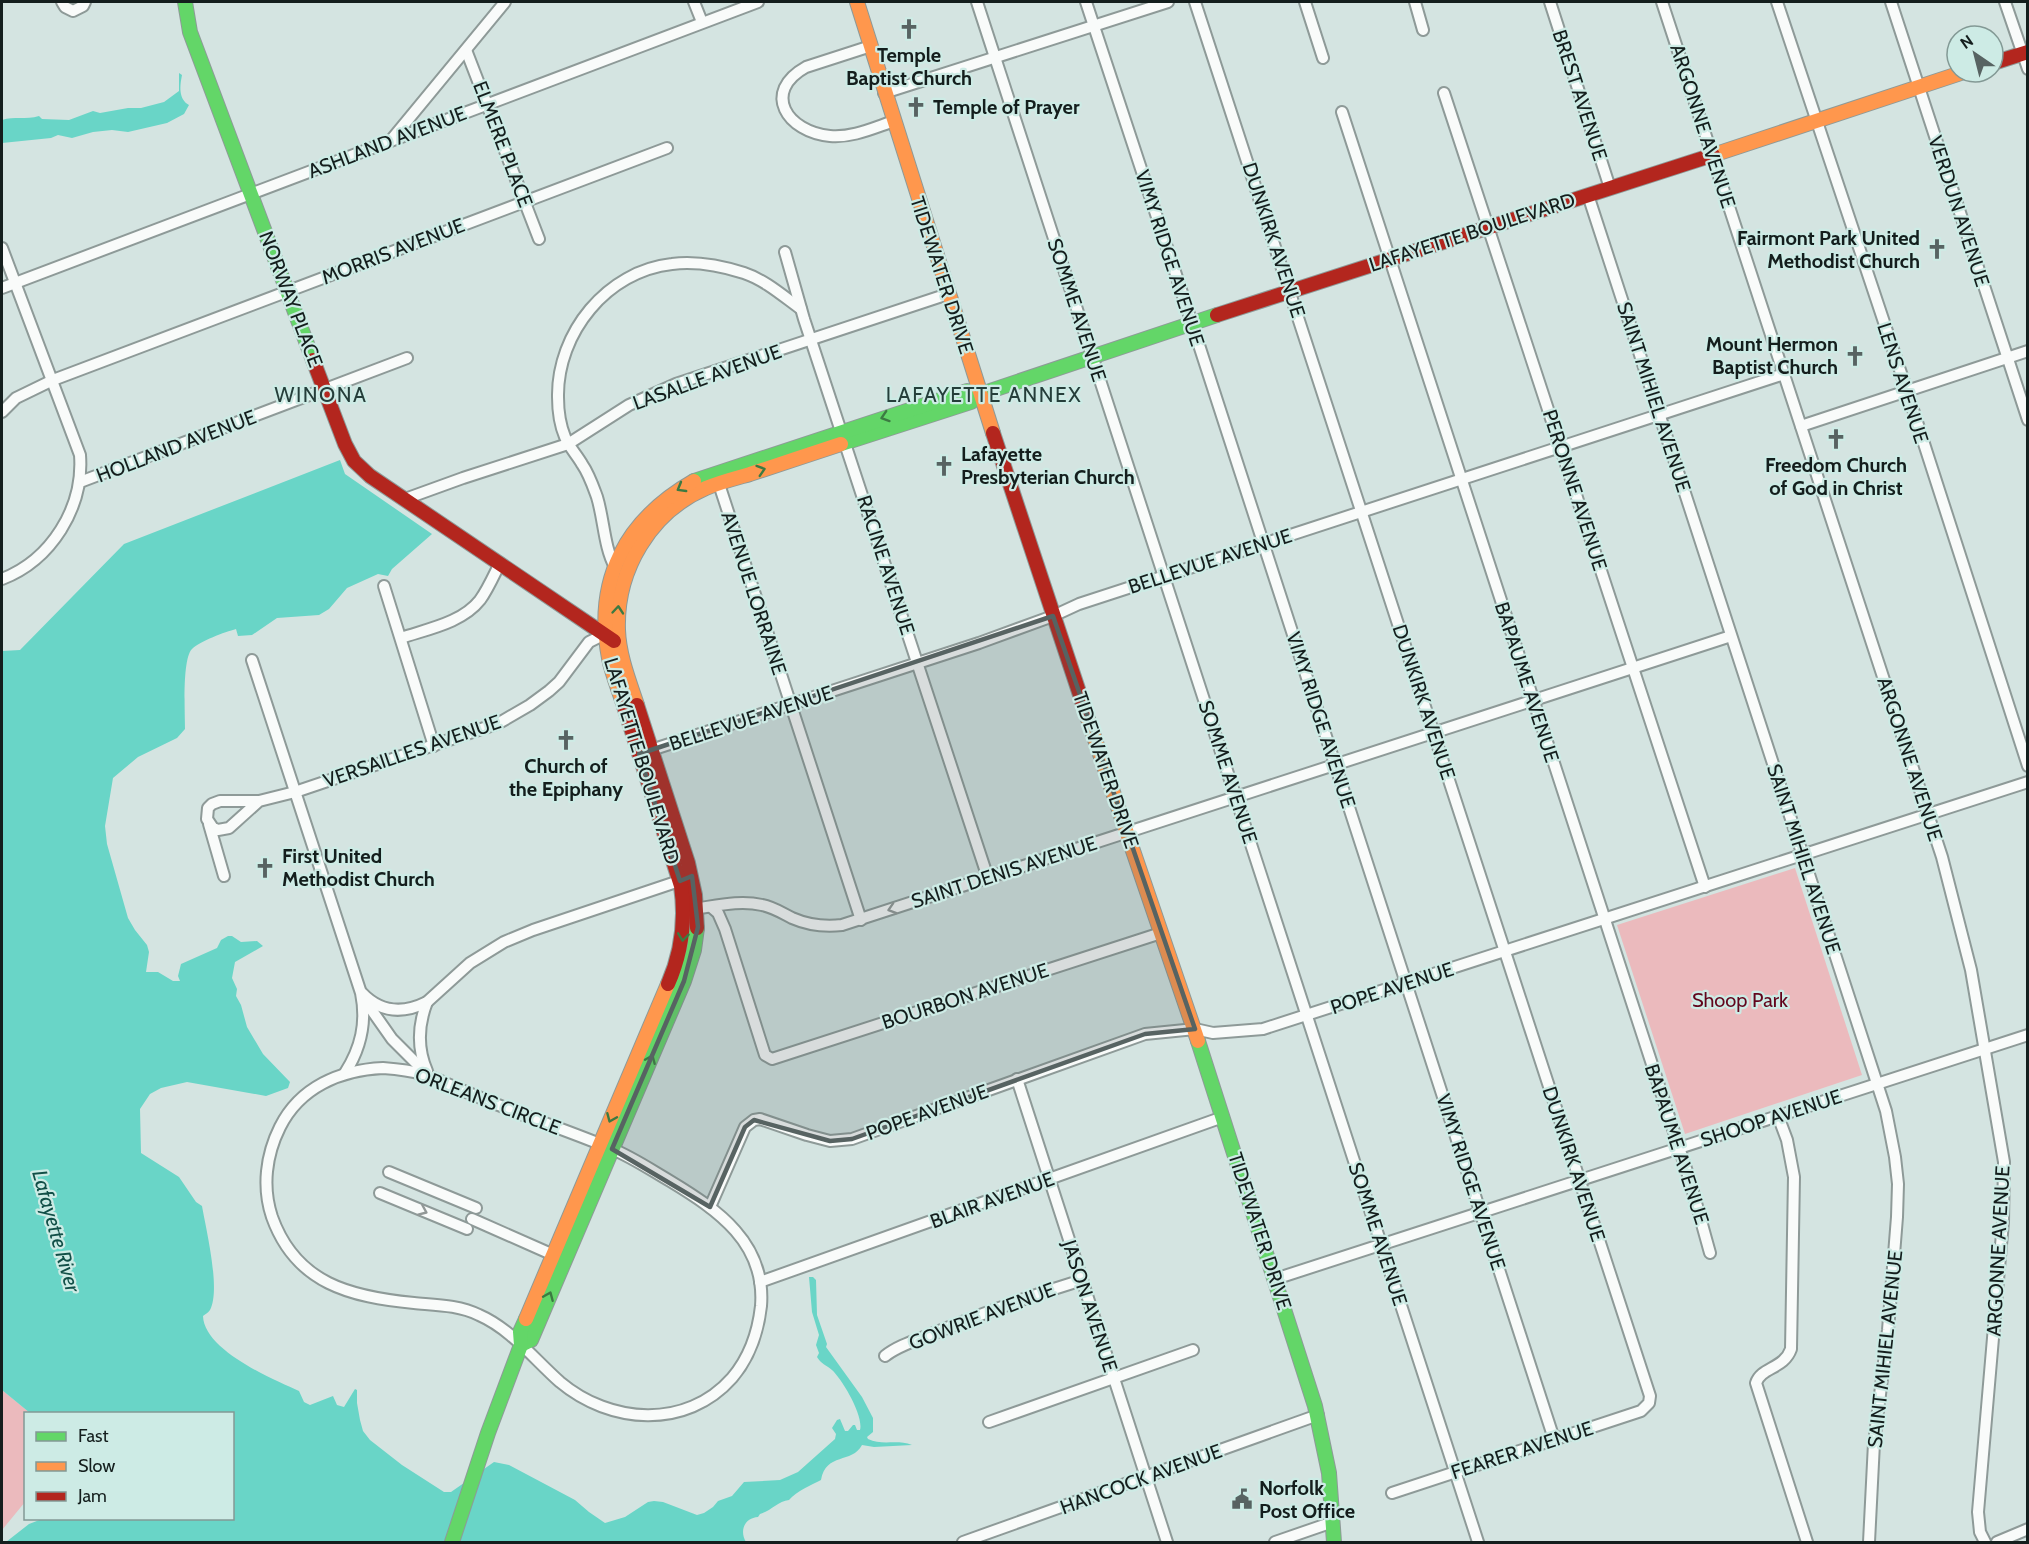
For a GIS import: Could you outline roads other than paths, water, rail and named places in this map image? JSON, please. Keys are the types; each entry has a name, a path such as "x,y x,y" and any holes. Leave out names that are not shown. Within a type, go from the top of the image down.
{"main road":[{"name":"NORWAY PLACE","path":"184,2 190,32 345,444 354,461 370,476 619,644"},
{"name":"TIDEWATER DRIVE","path":"857,2 948,294 1053,616 1195,1029 1318,1416 1331,1477 1334,1542"},
{"path":"2005,59 2025,52"},
{"name":"LAFAYETTE BOULEVARD","path":"645,752 619,644 617,610 620,571 630,535 656,505 680,487 717,478 844,437 968,391 981,394 1390,258 1945,78"},
{"name":"LAFAYETTE BOULEVARD","path":"453,1541 488,1433 521,1345 520,1332 558,1257 606,1147 679,958 683,942 698,909 645,752 609,659 605,634 606,596 620,571"}],"street":[{"path":"62,2 65,8 73,11 85,2"},
{"path":"390,142 505,2"},
{"path":"694,2 702,22"},
{"name":"ASHLAND AVENUE","path":"2,288 758,2"},
{"name":"SOMME AVENUE","path":"977,2 1478,1542"},
{"name":"VIMY RIDGE AVENUE","path":"1086,2 1554,1439"},
{"path":"885,93 1167,2"},
{"name":"DUNKIRK AVENUE","path":"1195,2 1646,1381 1650,1396 1649,1403"},
{"path":"1305,2 1323,58"},
{"path":"1414,2 1424,30"},
{"name":"BREST AVENUE","path":"1550,2 1610,188"},
{"name":"ARGONNE AVENUE","path":"1662,2 1942,857 1971,970 2000,1132 2005,1188 1978,1512 1980,1532 1985,1542"},
{"name":"LENS AVENUE","path":"1777,2 1907,391 2028,766"},
{"name":"VERDUN AVENUE","path":"1891,2 2028,420"},
{"path":"2005,2 2025,52 2028,69"},
{"path":"871,46 806,67 798,72 783,90 783,104 786,112 798,126 814,134 843,136 894,121"},
{"name":"ELMERE PLACE","path":"466,50 538,239"},
{"name":"PERONNE AVENUE","path":"1444,93 1705,887"},
{"name":"BAPAUME AVENUE","path":"1342,112 1679,1148 1710,1253"},
{"name":"MORRIS AVENUE","path":"2,412 16,399 53,380 667,148"},
{"name":"SAINT MIHIEL AVENUE","path":"1588,195 1886,1111 1898,1184 1897,1216 1888,1330 1874,1443 1869,1542"},
{"path":"2,248 80,455 80,482 66,523 54,540 34,560 2,579"},
{"name":"RACINE AVENUE","path":"785,252 811,340 988,878"},
{"path":"620,571 591,481 568,444 561,424 558,398 562,363 575,331 596,302 625,280 641,272 672,264 695,263 754,277 801,309"},
{"name":"LASALLE AVENUE","path":"405,499 568,444 579,439 606,419 650,395 948,294"},
{"path":"1801,426 2028,351"},
{"name":"HOLLAND AVENUE","path":"80,482 407,358"},
{"name":"BELLEVUE AVENUE","path":"645,752 918,663 1053,616 1079,604 1262,543 1784,374"},
{"name":"AVENUE LORRAINE","path":"717,478 861,920"},
{"path":"401,638 450,622 464,614 480,599 500,563"},
{"path":"384,586 434,746"},
{"name":"VERSAILLES AVENUE","path":"259,801 295,792 499,723 531,705 559,682 589,642 605,634"},
{"name":"SAINT DENIS AVENUE","path":"698,909 729,904 763,905 806,923 820,926 843,925 1731,636"},
{"path":"252,660 361,993 364,1007 362,1035 358,1049 345,1073"},
{"name":"POPE AVENUE","path":"710,1207 745,1126 754,1120 764,1120 807,1135 840,1141 901,1122 1145,1034 1195,1029 1213,1033 1263,1029 2028,782"},
{"path":"225,876 206,813 217,801 259,801"},
{"path":"209,824 218,830 229,828 259,801"},
{"path":"361,993 369,1001 387,1010 408,1010 427,1002 470,963 504,942 686,878"},
{"name":"BOURBON AVENUE","path":"698,909 718,914 725,929 765,1055 772,1059 1161,933"},
{"path":"361,993 392,1039 430,1077"},
{"path":"427,1002 422,1014 419,1037 424,1064 430,1077"},
{"name":"SHOOP AVENUE","path":"1275,1278 2028,1035"},
{"name":"ORLEANS CIRCLE","path":"383,1068 430,1077 606,1147 643,1165 710,1207 726,1220 747,1245 760,1282 761,1300 757,1331 746,1359 713,1395 700,1404 669,1415 625,1414 596,1405 561,1382 493,1322 465,1309 373,1298 340,1289 312,1273 292,1252 273,1218 266,1180 272,1146 284,1119 300,1099 323,1082 345,1073 383,1068"},
{"name":"JASON AVENUE","path":"1017,1079 1166,1538"},
{"path":"1778,1116 1794,1177 1791,1349 1782,1364 1757,1379 1757,1386 1807,1542"},
{"name":"BLAIR AVENUE","path":"760,1282 1223,1117"},
{"path":"389,1172 476,1208"},
{"path":"380,1193 558,1257"},
{"name":"GOWRIE AVENUE","path":"885,1356 897,1348 1021,1299 1082,1280"},
{"path":"989,1422 1193,1350"},
{"name":"FEARER AVENUE","path":"1392,1493 1641,1411 1649,1403"},
{"name":"HANCOCK AVENUE","path":"963,1542 1318,1416"},
{"path":"1275,1542 1334,1522"},
{"path":"1996,1542 2028,1529"}],"water":[{"path":"179,73 182,75 181,96 189,105 184,114 167,123 128,132 112,130 72,138 58,135 51,138 2,143 2,120 39,116 42,119 69,120 93,111 100,113 141,108 164,102 179,91"},
{"name":"Lafayette River","path":"340,460 345,474 432,534 392,569 388,576 378,574 347,588 329,609 319,615 277,618 252,635 238,636 236,629 207,640 192,649 185,674 185,729 177,738 138,757 113,778 105,826 107,844 128,918 147,945 149,952 146,972 158,972 173,981 180,981 178,976 181,964 217,948 221,940 228,936 241,942 257,941 263,946 235,962 232,978 237,989 236,996 247,1027 263,1054 290,1082 288,1088 266,1096 187,1082 161,1088 150,1094 140,1109 141,1153 179,1177 196,1202 202,1206 212,1259 214,1289 210,1310 203,1316 206,1328 215,1340 241,1362 299,1391 304,1402 310,1405 333,1396 337,1405 344,1407 355,1389 357,1390 360,1420 363,1431 370,1440 402,1465 444,1492 451,1492 494,1462 509,1465 575,1500 605,1523 625,1517 648,1502 654,1501 663,1502 697,1515 713,1507 718,1501 732,1496 744,1482 780,1480 798,1472 835,1439 836,1434 832,1428 837,1420 840,1419 845,1431 853,1425 860,1430 856,1407 846,1389 832,1370 817,1357 819,1353 816,1345 819,1335 812,1312 809,1277 813,1277 816,1280 817,1315 826,1347 862,1397 873,1418 873,1432 867,1437 868,1439 912,1445 874,1447 862,1445 852,1455 828,1465 821,1480 747,1522 743,1529 746,1542 6,1542 29,1524 39,1520 234,1520 234,1412 29,1412 2,1390 2,651 20,650 124,544"}],"place":[{"name":"Temple Baptist Church","path":"909,29"},
{"name":"Temple of Prayer","path":"916,107"},
{"name":"Fairmont Park United Methodist Church","path":"1937,249"},
{"name":"Mount Hermon Baptist Church","path":"1855,356"},
{"name":"Freedom Church of God in Christ","path":"1836,439"},
{"name":"Lafayette Presbyterian Church","path":"944,466"},
{"name":"Church of the Epiphany","path":"566,740"},
{"name":"First United Methodist Church","path":"265,868"},
{"name":"Norfolk Post Office","path":"1242,1499"}],"district":[{"name":"WINONA","path":"321,395"},
{"name":"LAFAYETTE ANNEX","path":"984,395"}],"park label":[{"name":"Shoop Park","path":"1740,1000"}]}
